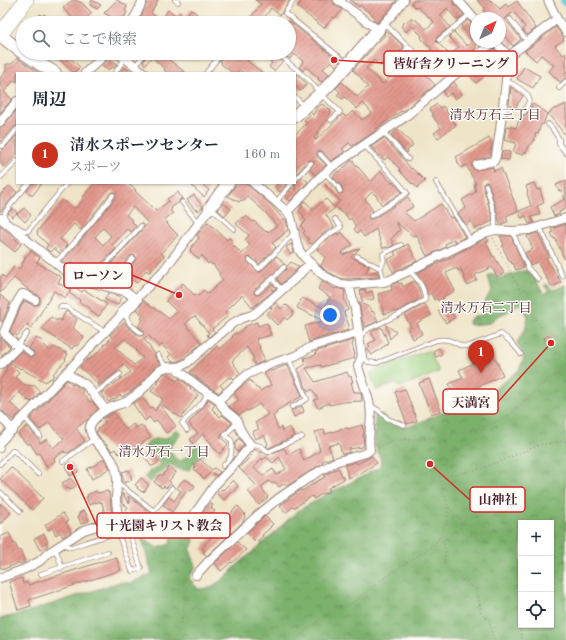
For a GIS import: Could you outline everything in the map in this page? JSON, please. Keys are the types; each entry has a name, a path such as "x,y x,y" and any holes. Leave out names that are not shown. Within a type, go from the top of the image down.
{"highway":[{"path":"0,20 15,0"},
{"path":"0,35 26,0"}],"street":[{"path":"135,16 143,0"},
{"path":"338,0 360,16 382,27"},
{"path":"296,115 321,94 382,27 404,0"},
{"path":"458,0 470,14"},
{"path":"548,0 557,19 566,32"},
{"path":"477,165 494,161 496,156 509,56 557,19"},
{"path":"0,35 16,48"},
{"path":"287,212 320,177 332,167 422,104 487,47 495,42 509,56"},
{"path":"34,60 53,72"},
{"path":"86,72 99,60"},
{"path":"128,60 143,72"},
{"path":"0,122 16,102"},
{"path":"0,442 164,270 227,184"},
{"path":"254,184 287,212 291,218 294,235 299,250 304,257 323,275 341,284 349,285 384,282 487,232 529,230 566,218"},
{"path":"0,218 66,272 86,281 127,292 136,299"},
{"path":"0,578 40,561 48,553 84,530 107,523 118,516 116,498 118,476 113,461 94,439 90,430 92,421 106,410 124,403 143,390 162,368 177,367 187,363 233,323 252,315 259,310 297,277 310,263"},
{"path":"196,575 258,515 279,498 335,462 366,453 370,450 370,406 358,366 362,356 349,285"},
{"path":"2,361 18,346 4,332 16,304 22,294 35,300"},
{"path":"219,400 248,374 303,353 311,347 359,335"},
{"path":"177,367 178,370 202,390 208,392 219,400 221,406 238,422 240,429 250,445 215,485 191,519"},
{"path":"66,373 86,385 106,410"},
{"path":"0,416 13,430"}],"lane":[{"path":"288,16 285,13 294,0"},
{"path":"439,40 470,14"},
{"path":"510,19 527,41"},
{"path":"296,22 348,64"},
{"path":"382,27 415,53"},
{"path":"400,56 409,47"},
{"path":"116,72 124,60"},
{"path":"136,66 140,60"},
{"path":"207,72 216,60"},
{"path":"285,60 309,80 340,112"},
{"path":"506,81 528,95 529,99 524,112"},
{"path":"560,88 566,82"},
{"path":"296,98 305,107"},
{"path":"331,120 340,112 345,112"},
{"path":"548,124 556,133 559,139 559,144 566,153"},
{"path":"0,146 3,146 16,130"},
{"path":"383,132 408,159"},
{"path":"364,145 407,193 372,216"},
{"path":"320,154 332,167"},
{"path":"0,178 16,162"},
{"path":"296,179 311,163"},
{"path":"325,173 340,191"},
{"path":"436,182 464,228 470,241"},
{"path":"28,184 5,212 4,216 9,222 9,225 13,225 25,231 28,231 66,184"},
{"path":"276,202 291,184"},
{"path":"486,185 495,217 492,231"},
{"path":"53,262 57,261 113,195"},
{"path":"182,202 198,223"},
{"path":"210,208 234,228"},
{"path":"304,257 323,238 341,227 335,219"},
{"path":"75,276 77,275 89,278 100,272 141,226"},
{"path":"540,226 562,276"},
{"path":"512,231 528,268 538,278"},
{"path":"250,260 259,269 291,236 294,235"},
{"path":"380,268 384,260 382,254 401,245"},
{"path":"357,256 380,268 384,282"},
{"path":"119,290 120,273 133,258"},
{"path":"257,292 284,267"},
{"path":"359,335 425,300 423,288 418,280 409,271"},
{"path":"272,279 282,290"},
{"path":"60,307 66,307 105,332"},
{"path":"124,312 130,324 141,333"},
{"path":"27,333 18,346 31,354"},
{"path":"362,356 368,362 377,363 437,340 445,339 453,341 464,347 501,334 505,336 521,354"},
{"path":"158,355 166,367"},
{"path":"289,358 307,399 292,407"},
{"path":"94,394 120,374"},
{"path":"187,430 182,423 203,402 208,392"},
{"path":"370,406 388,418 404,425"},
{"path":"24,417 40,436"},
{"path":"223,466 231,457 232,442 225,435 238,422"},
{"path":"250,445 258,444 268,452 302,437"},
{"path":"63,461 94,439"},
{"path":"0,446 0,450"},
{"path":"0,464 13,450 38,474"},
{"path":"118,482 154,511 172,488"},
{"path":"0,492 20,511"},
{"path":"63,543 72,547 111,534 118,533 126,532 130,535 141,568 132,571 118,533"},
{"path":"54,549 57,553 62,568"},
{"path":"41,574 108,552"}],"path":[{"path":"492,231 532,314 541,327"},
{"path":"22,294 23,287 44,254"},
{"path":"370,450 382,447 391,440 418,440 487,426 515,410 544,382 557,373 566,371"},
{"path":"296,640 317,621 333,611 351,604 381,580 434,544 440,536 447,521 448,506 440,478 440,470 457,451 476,440 487,426"},
{"path":"440,478 481,469 539,445 566,441"},
{"path":"448,506 460,520 462,533 470,536 489,530 518,526"},
{"path":"538,520 555,517 562,521 554,543"},
{"path":"440,536 446,549 445,564 449,570 466,584 476,589 481,614 490,621 494,640"},
{"path":"554,546 562,541 566,542"},
{"path":"172,640 180,631 187,586 196,575"},
{"path":"520,628 522,640"}],"green space":[{"path":"526,270 535,278 543,294 549,292 544,285 548,285 553,290 566,285 566,640 0,640 0,619 120,582 130,583 152,574 141,537 158,548 170,544 174,527 181,521 190,522 194,541 190,550 196,566 189,578 198,589 209,588 222,580 296,512 327,494 380,467 381,460 374,444 375,415 382,414 388,421 402,427 413,425 444,412 449,412 495,389 519,370 524,358 517,342 525,330 528,316 519,303 511,310 496,317 490,323 468,324 468,321 475,316 481,315 485,312 485,303 492,291 488,276 493,274 498,279"},
{"path":"429,350 439,372 399,387 397,383 376,390 370,373"},
{"path":"176,429 180,434 172,444 170,450 175,458 181,461 196,445 201,446 205,451 205,455 200,455 189,470 179,469 170,464 156,475 150,483 144,477 158,466 160,461 158,457 151,451 146,450 145,447 153,439 165,439"}],"building":[{"path":"75,0 82,3 92,13 89,16 70,16 63,8 71,1"},
{"path":"92,0 101,5 97,9 90,5"},
{"path":"117,0 127,6 125,16 110,16 104,13"},
{"path":"148,0 158,0 151,13 155,16 142,15"},
{"path":"255,0 290,0 280,15 271,8 266,16 252,16 261,4"},
{"path":"303,0 333,0 334,4 342,10 335,18 333,17 324,28 297,7"},
{"path":"350,0 397,0 377,23 373,20 375,17 360,5 359,7"},
{"path":"415,0 452,0 464,15 457,20 447,8 440,15 450,27 437,37 436,41 450,55 459,47 449,37 454,32 467,46 470,44 470,48 476,48 468,56 463,51 455,58 460,63 450,72 442,64 440,66 434,60 436,58 430,51 432,49 412,26 406,32 401,26 411,18 413,21 415,19 426,29 434,22 418,7 416,8 411,3"},
{"path":"477,0 490,0 500,9 506,4 508,7 517,1 536,28 527,35 523,30 525,27 514,12 506,18 506,12 485,12 483,10 485,8"},
{"path":"191,9 197,14 196,16 186,16"},
{"path":"168,10 177,16 165,16"},
{"path":"180,12 186,16 177,16"},
{"path":"468,20 470,22 470,37 461,26"},
{"path":"506,20 521,39 513,46 506,38"},
{"path":"296,27 340,62 336,66 331,61 323,69 329,74 321,82 318,79 319,78 306,67 303,71 299,67 303,61 296,56"},
{"path":"556,27 564,40 555,46 563,55 566,53 566,78 560,82 549,71 554,65 541,55 536,61 525,51"},
{"path":"385,31 387,31 404,47 397,54 397,58 400,59 407,67 417,57 425,65 421,69 435,85 402,112 401,111 376,129 377,130 352,146 349,143 342,149 345,152 331,161 322,151 318,151 317,156 326,165 315,175 310,170 314,163 314,161 311,160 308,161 296,174 296,134 307,123 304,120 311,113 313,115 317,107 322,104 331,110 331,112 314,138 316,140 343,114 346,117 353,111 362,120 372,113 363,103 357,109 345,97 342,99 337,95 340,92 336,88 342,82 357,97 368,87 353,70 385,35","holes":["387,59 398,70 383,84 366,68 374,60 380,66"]},
{"path":"494,49 503,58 482,74 484,77 476,83 467,72 474,65 489,56 487,54"},
{"path":"16,59 20,60 38,72 16,72 16,81 14,80 4,92 12,99 0,113 0,78 6,71 6,64 12,64"},
{"path":"60,60 72,60 80,67 75,72 73,72"},
{"path":"107,60 111,60 117,64 114,68 109,68 108,70 102,66"},
{"path":"144,60 149,60 145,65"},
{"path":"155,60 169,60 185,72 167,72 164,70 165,69"},
{"path":"248,60 247,61 262,72 242,72 239,70 238,72 232,72 221,64 222,62 220,61"},
{"path":"268,60 281,60 282,62 274,71 269,67 272,63"},
{"path":"124,67 132,72 121,72"},
{"path":"524,67 540,76 533,88 517,79"},
{"path":"296,74 307,84 301,91 297,88 298,87 296,86"},
{"path":"454,82 462,94 455,99 451,93 446,97 443,92"},
{"path":"511,87 523,96 515,108 509,105"},
{"path":"437,104 440,108 443,106 456,125 438,138 434,133 441,128 432,115 434,115 430,109"},
{"path":"533,104 547,113 543,125 541,124 538,134 536,133 534,141 530,144 526,153 524,152 523,155 513,152 516,143 504,140 506,127 516,128 521,114 526,115"},
{"path":"566,104 566,136 548,114 555,108 556,109"},
{"path":"16,111 16,126 1,142 0,127 4,125"},
{"path":"398,129 413,145 407,153 391,135"},
{"path":"16,136 16,155 5,167 0,163 0,152"},
{"path":"384,138 411,169 412,168 425,181 417,188 388,157 384,160 371,147"},
{"path":"489,138 492,144 490,156 474,161 472,163 472,167 476,170 493,167 494,171 501,168 518,211 506,216 508,222 500,224 489,184 485,182 483,186 492,221 475,229 471,221 466,225 458,213 466,208 462,200 476,192 474,184 476,184 466,165 461,168 456,157"},
{"path":"502,151 510,152 509,160 501,159"},
{"path":"352,160 371,182 381,171 402,192 382,205 372,192 365,199 373,211 368,215 369,219 373,219 408,197 413,207 404,212 414,221 441,204 450,218 453,217 465,237 455,242 454,239 445,244 446,247 427,256 416,234 414,237 396,222 400,230 391,239 394,245 388,248 383,248 376,229 364,237 360,231 357,233 354,229 356,227 351,218 349,220 344,212 343,214 335,206 340,201 325,185 328,182 338,194 343,193 341,185 333,177"},
{"path":"302,177 308,182 290,201 285,196 292,188 295,190 296,182"},
{"path":"566,181 566,208 554,216 550,207 565,199 561,190 559,191 556,185"},
{"path":"534,183 537,190 540,189 544,203 537,206 540,215 531,217 534,223 529,224 526,216 521,218 519,211 531,206 526,186"},
{"path":"31,184 41,184 32,196 27,191"},
{"path":"93,184 128,184 156,211 169,201 167,199 178,192 182,199 180,199 179,202 171,208 172,209 170,211 173,213 164,220 178,235 161,253 164,256 151,271 149,272 146,270 137,283 124,275 136,259 136,256 133,255 130,256 111,279 115,283 97,278 148,223 133,207 126,215 136,226 131,232 127,229 112,245 116,249 92,273 85,273 72,261 68,266 62,261 111,203 116,196 115,192 110,193 81,230 74,224 60,239 67,245 59,253 54,248 50,252 46,248 48,245 37,234 44,222 62,200 74,209 84,198 83,197","holes":["103,228 111,236 103,245 95,237"]},
{"path":"194,184 202,184 209,190 204,197 192,186"},
{"path":"236,184 247,184 270,204 284,220 286,219 288,230 272,243 276,247 259,264 251,257 247,259 257,271 260,272 277,256 284,264 255,289 254,293 259,295 272,284 276,288 274,290 271,289 273,291 252,308 242,295 225,312 228,316 212,329 215,332 209,337 207,335 209,333 195,316 193,317 185,324 202,343 178,361 173,362 168,357 171,354 162,345 159,347 148,335 144,339 160,364 154,368 142,383 133,390 122,397 120,395 109,402 101,393 131,372 123,364 113,375 98,386 97,383 80,367 105,346 104,345 112,337 110,335 124,322 139,336 143,335 144,331 138,326 143,320 141,318 143,316 137,309 142,304 143,300 169,319 177,312 166,301 183,283 194,295 195,294 198,296 204,290 208,294 223,280 213,264 212,265 210,262 208,264 202,255 199,259 190,251 199,238 197,235 208,222 227,240 229,238 233,241 231,243 242,254 250,245 245,240 249,235 236,224 242,217 244,218 246,216 253,222 254,221 266,232 277,226 266,213 247,196 244,201 241,200 239,202 228,196","holes":["125,339 137,350 136,351 143,358 134,365 115,347"]},
{"path":"277,184 286,184 280,192 275,187"},
{"path":"9,186 17,192 0,212 0,195"},
{"path":"194,195 203,207 198,211 196,209 195,210 187,200"},
{"path":"326,199 335,208 326,215 334,227 321,235 311,244 307,240 309,239 303,233 305,231 301,226 306,221 299,210 303,207 301,205 305,201 313,210"},
{"path":"223,203 231,209 225,216 218,210"},
{"path":"13,208 17,213 12,217 8,213"},
{"path":"24,208 31,215 25,222 17,214"},
{"path":"566,224 566,262 555,238 554,239 551,233 553,232 551,229"},
{"path":"0,225 21,244 15,252 0,240"},
{"path":"341,232 353,245 342,252 343,255 360,248 351,257 369,266 366,273 378,271 379,277 342,279 326,271 321,266 325,257 317,249 325,241"},
{"path":"538,233 549,257 546,258 561,282 552,287 537,262 530,265 525,253 533,249 527,236"},
{"path":"500,236 511,236 524,267 516,270 502,246 504,245"},
{"path":"487,238 489,241 486,242 493,257 494,256 504,273 497,277 492,267 475,275 477,280 467,285 461,269 458,271 457,268 446,273 455,291 438,301 437,298 434,300 431,293 428,295 425,286 417,273 454,256"},
{"path":"291,244 294,252 290,254 286,247"},
{"path":"408,244 417,261 393,272 387,260 396,255 394,252"},
{"path":"31,251 40,258 36,262 61,277 58,283 70,290 65,298 54,291 31,329 27,324 17,336 10,331 24,301 33,305 38,305 40,302 40,297 28,290 14,278 0,293 0,278 2,275 5,278 15,266 19,270 25,259 24,258"},
{"path":"291,262 299,267 281,284 277,279"},
{"path":"322,281 335,289 345,290 344,297 348,310 344,312 349,326 347,327 348,330 309,342 305,326 324,321 297,308 302,298 324,308 330,297 318,289"},
{"path":"414,281 419,289 421,298 396,312 384,314 378,294 392,290 391,285 398,282 399,284 402,283 403,287"},
{"path":"73,286 82,292 84,290 86,291 107,304 99,316 91,312 92,311 89,309 90,308 79,302 80,300 69,293"},
{"path":"366,289 366,293 372,291 374,299 362,301 360,290"},
{"path":"108,293 121,297 118,305 105,300"},
{"path":"0,295 10,303 2,322 0,320"},
{"path":"359,302 370,308 372,312 373,311 378,321 365,327 362,320"},
{"path":"276,303 281,309 287,305 293,312 287,320 285,317 277,325 266,314 272,309 270,307"},
{"path":"425,304 431,315 417,323 422,334 413,339 408,329 411,327 405,315"},
{"path":"446,306 449,310 450,309 454,318 446,323 438,311"},
{"path":"66,311 77,319 73,328 84,337 77,346 75,345 72,349 42,329 51,317 57,321 58,319 61,321"},
{"path":"257,322 258,326 267,323 271,335 256,339 264,361 255,365 253,360 254,358 247,347 232,361 240,373 234,379 232,377 230,379 229,377 220,385 223,388 219,393 190,372 217,346 220,349 236,333 237,334 246,326"},
{"path":"386,325 396,332 390,339"},
{"path":"381,327 388,342 372,355 367,349 370,347 368,344 376,340 371,332"},
{"path":"550,335 553,339 547,343 544,338"},
{"path":"0,337 10,347 2,355 0,352"},
{"path":"36,338 43,341 42,343 50,351 54,347 68,354 65,359 66,360 53,374 52,379 50,378 46,382 10,362 21,351 29,357 34,356 34,352 29,348"},
{"path":"353,340 352,344 355,358 321,367 321,365 306,368 315,382 347,372 349,377 351,376 354,392 361,392 362,401 329,405 329,403 318,408 314,400 318,399 312,389 308,392 298,369 306,364 304,358 316,355 315,352"},
{"path":"439,348 442,354 436,357 433,351"},
{"path":"493,354 503,375 455,396 449,384 463,378 459,370"},
{"path":"10,363 19,372 15,377 25,385 35,386 40,392 31,402 19,392 10,403 21,412 13,420 4,412 0,411 0,381"},
{"path":"287,365 302,396 276,411 277,413 273,416 278,429 281,427 282,431 290,427 294,436 269,448 266,446 268,444 264,435 255,439 252,432 259,429 255,423 268,414 259,404 239,415 229,406 239,400 234,393 250,380 260,391 271,385 264,373"},
{"path":"165,373 177,381 179,378 198,395 181,418 160,403 163,399 151,391 158,382 157,381"},
{"path":"429,379 441,411 431,414 419,383"},
{"path":"67,380 73,385 74,384 82,389 82,393 90,402 92,401 98,409 76,428 85,441 68,453 65,453 64,451 54,458 55,461 47,467 39,453 37,454 30,443 28,445 18,434 27,426 41,443 47,439 53,448 64,439 49,422 40,430 30,419"},
{"path":"405,389 417,421 407,424 395,392"},
{"path":"141,398 150,408 152,407 155,411 159,404 176,426 166,433 157,420 154,423 149,417 145,421 133,404"},
{"path":"208,399 215,404 212,409 220,417 222,415 232,423 220,437 228,444 220,454 203,434 193,444 190,439 198,433 190,426 189,423 206,404"},
{"path":"302,406 304,412 294,417 291,410"},
{"path":"114,413 126,430 133,424 136,428 141,425 151,437 125,455 122,451 119,454 115,449 112,451 96,432 106,422 103,419"},
{"path":"362,425 364,432 363,447 349,449 350,452 342,454 339,443 328,446 333,457 322,461 323,463 287,486 285,483 279,487 275,482 272,484 269,481 261,487 268,497 259,505 248,491 256,485 239,468 252,455 251,454 255,449 260,453 261,451 268,455 284,448 288,455 299,449 304,461 320,451 315,432 324,430 325,434 339,429 348,429","holes":["266,457 273,463 279,457 286,469 277,475 273,469 263,476 254,468 262,458 263,460"]},
{"path":"239,438 244,445 238,452 235,449 235,443"},
{"path":"151,451 159,462 153,466 151,466 144,456"},
{"path":"372,456 377,463 348,478 345,465 356,462 357,464"},
{"path":"104,459 110,468 92,479 87,469"},
{"path":"200,459 212,470 214,468 220,472 216,476 211,472 204,479 194,469 196,467 194,465"},
{"path":"71,462 78,472 70,476 65,466"},
{"path":"11,467 43,498 32,510 0,479"},
{"path":"169,467 176,472 169,481 171,483 166,488 164,486 162,488 154,482 160,474 162,476"},
{"path":"338,468 344,479 328,488 330,491 324,494 323,493 314,499 312,496 285,513 280,505 301,490 302,491 325,477 324,475"},
{"path":"129,470 132,480 124,483 122,472"},
{"path":"71,478 76,486 70,490 68,488 67,489 62,483"},
{"path":"141,478 149,485 144,492 142,492 135,485"},
{"path":"183,480 187,480 195,486 191,491 188,489 172,512 163,505 169,497 174,501 181,491 177,488"},
{"path":"233,480 238,486 224,500 217,494"},
{"path":"96,491 97,493 109,492 112,514 105,515 102,502 100,503 100,501 89,505 86,497 88,497 87,495"},
{"path":"122,493 129,504 128,496 162,520 157,527 152,524 145,531 132,522 135,518 125,511 128,507 122,503"},
{"path":"0,503 11,513 0,524"},
{"path":"210,503 213,505 211,508 215,511 209,518 206,515 195,534 194,524"},
{"path":"238,506 245,514 244,521 207,556 203,552 205,551 202,549 206,545 204,544 211,538 209,536"},
{"path":"84,510 89,521 81,524 78,516 80,516 79,513"},
{"path":"63,513 68,521 66,522 71,532 63,537 60,532 56,535 52,528 48,530 45,525"},
{"path":"265,516 273,524 256,542 247,533"},
{"path":"9,533 18,551 20,550 25,562 4,569 0,568 0,537"},
{"path":"44,534 48,542 46,543 48,546 40,550 34,539"},
{"path":"237,542 246,550 221,571 215,563"},
{"path":"116,557 121,570 29,600 31,606 18,610 9,582 22,578 23,584 27,582 28,585"}],"place":[{"name":"皆好舎クリーニング","path":"334,60"},
{"name":"ローソン","path":"179,295"},
{"name":"天満宮","path":"551,343"},
{"name":"清水スポーツセンター","path":"481,373"},
{"name":"山神社","path":"430,464"},
{"name":"十光園キリスト教会","path":"70,467"}],"district":[{"name":"清水万石三丁目","path":"495,115"},
{"name":"清水万石二丁目","path":"486,308"},
{"name":"清水万石一丁目","path":"164,452"}]}
